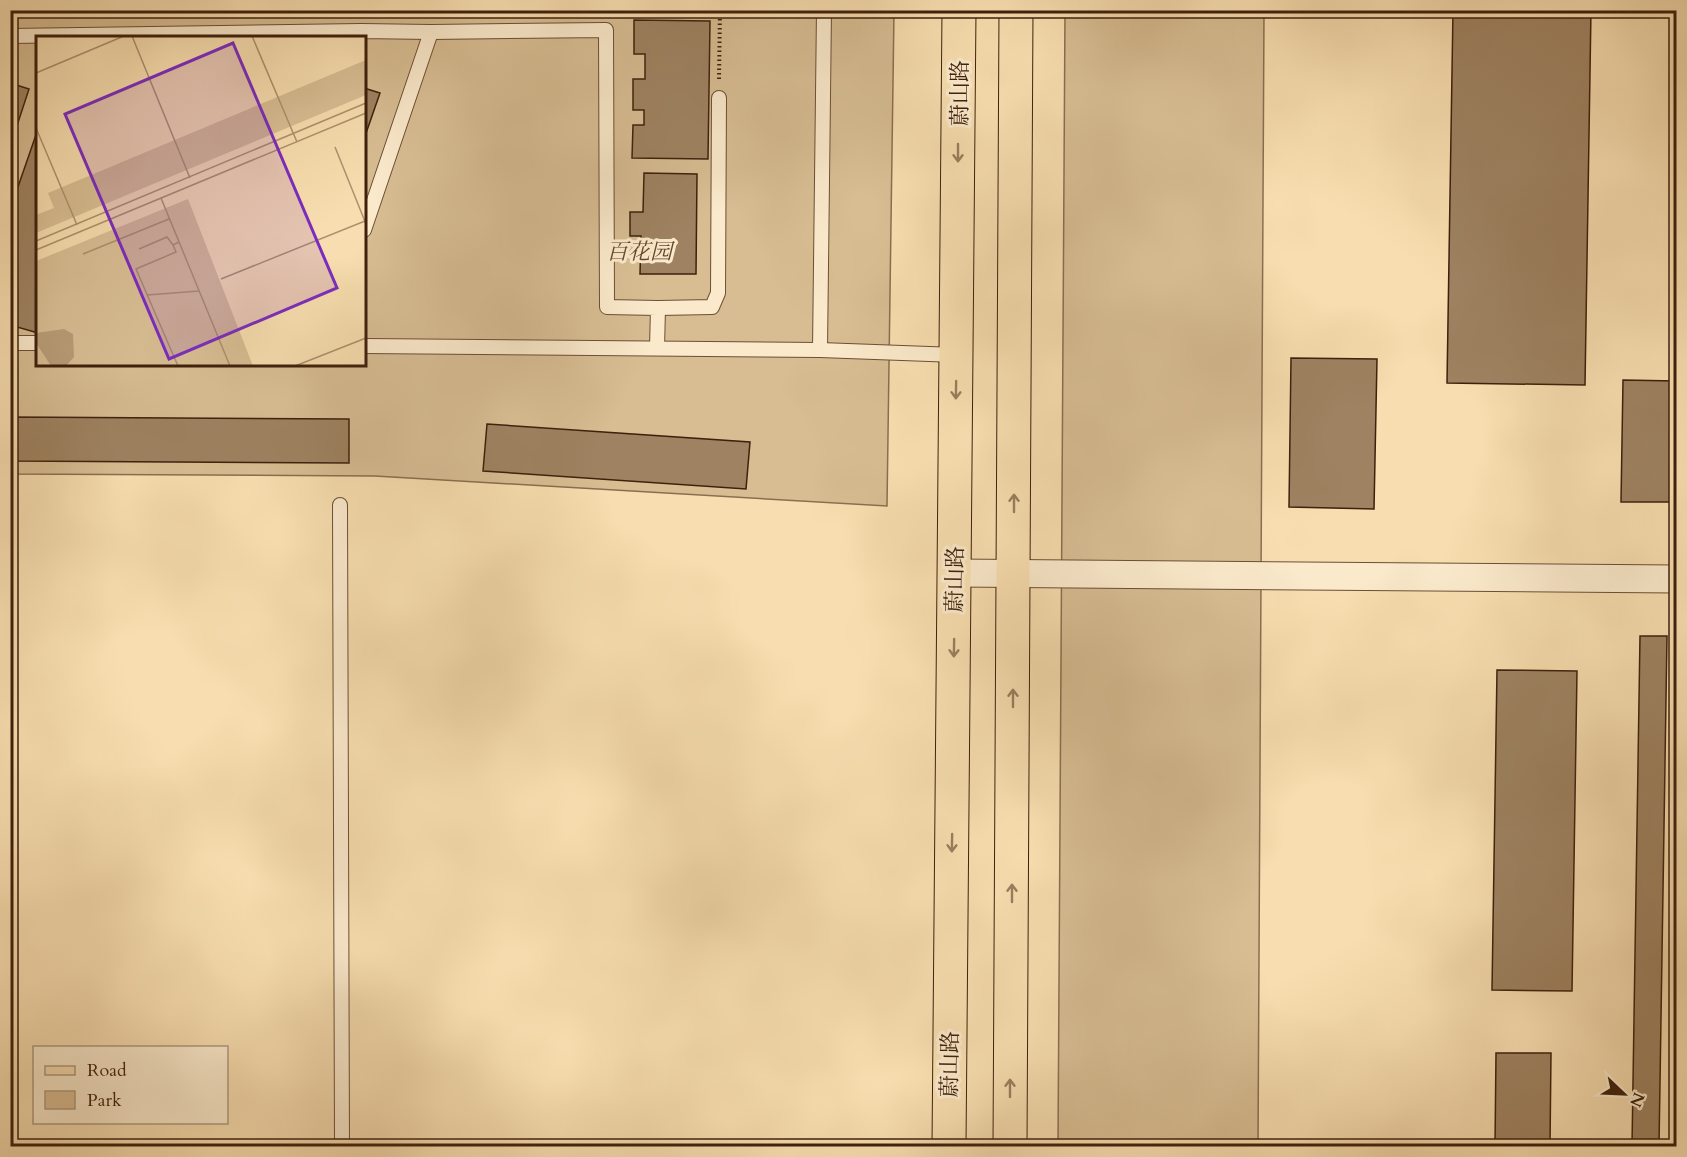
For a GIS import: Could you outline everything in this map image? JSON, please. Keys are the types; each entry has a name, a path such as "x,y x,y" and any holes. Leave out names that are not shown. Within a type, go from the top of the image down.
{"main road":[{"name":"蔚山路","path":"949,1146 959,10"},
{"path":"1010,1146 1016,10"}],"street":[{"path":"954,573 1677,579"}],"lane":[{"path":"820,350 824,10"},
{"path":"10,36 606,30 607,307 712,307 718,293 719,98"},
{"path":"366,224 431,32"},
{"path":"657,348 658,308"},
{"path":"10,343 36,343"},
{"path":"366,346 820,350 957,355"},
{"path":"340,505 342,1146"}],"path":[{"path":"719,98 720,10"}],"green space":[{"name":"百花园","path":"11,11 894,11 887,506 375,476 11,474"},
{"path":"1065,11 1264,11 1258,1146 1058,1146"}],"building":[{"path":"139,10 160,10 158,17"},
{"path":"1453,10 1591,10 1585,385 1447,383"},
{"path":"634,20 710,21 708,159 632,158 633,125 644,125 644,110 633,110 633,79 645,79 645,54 634,54"},
{"path":"10,83 29,89 10,147"},
{"path":"366,89 380,93 366,133"},
{"path":"36,135 36,332 10,325 10,210"},
{"path":"644,173 697,174 696,274 640,274 641,236 630,236 630,212 643,212"},
{"path":"1291,358 1377,359 1374,509 1289,507"},
{"path":"1623,380 1676,381 1676,502 1621,502"},
{"path":"10,417 349,419 349,463 10,461"},
{"path":"487,424 750,442 746,489 483,471"},
{"path":"1640,636 1667,636 1659,1146 1632,1146"},
{"path":"1497,670 1577,671 1572,991 1492,990"},
{"path":"1496,1053 1551,1053 1550,1146 1495,1146"}]}
